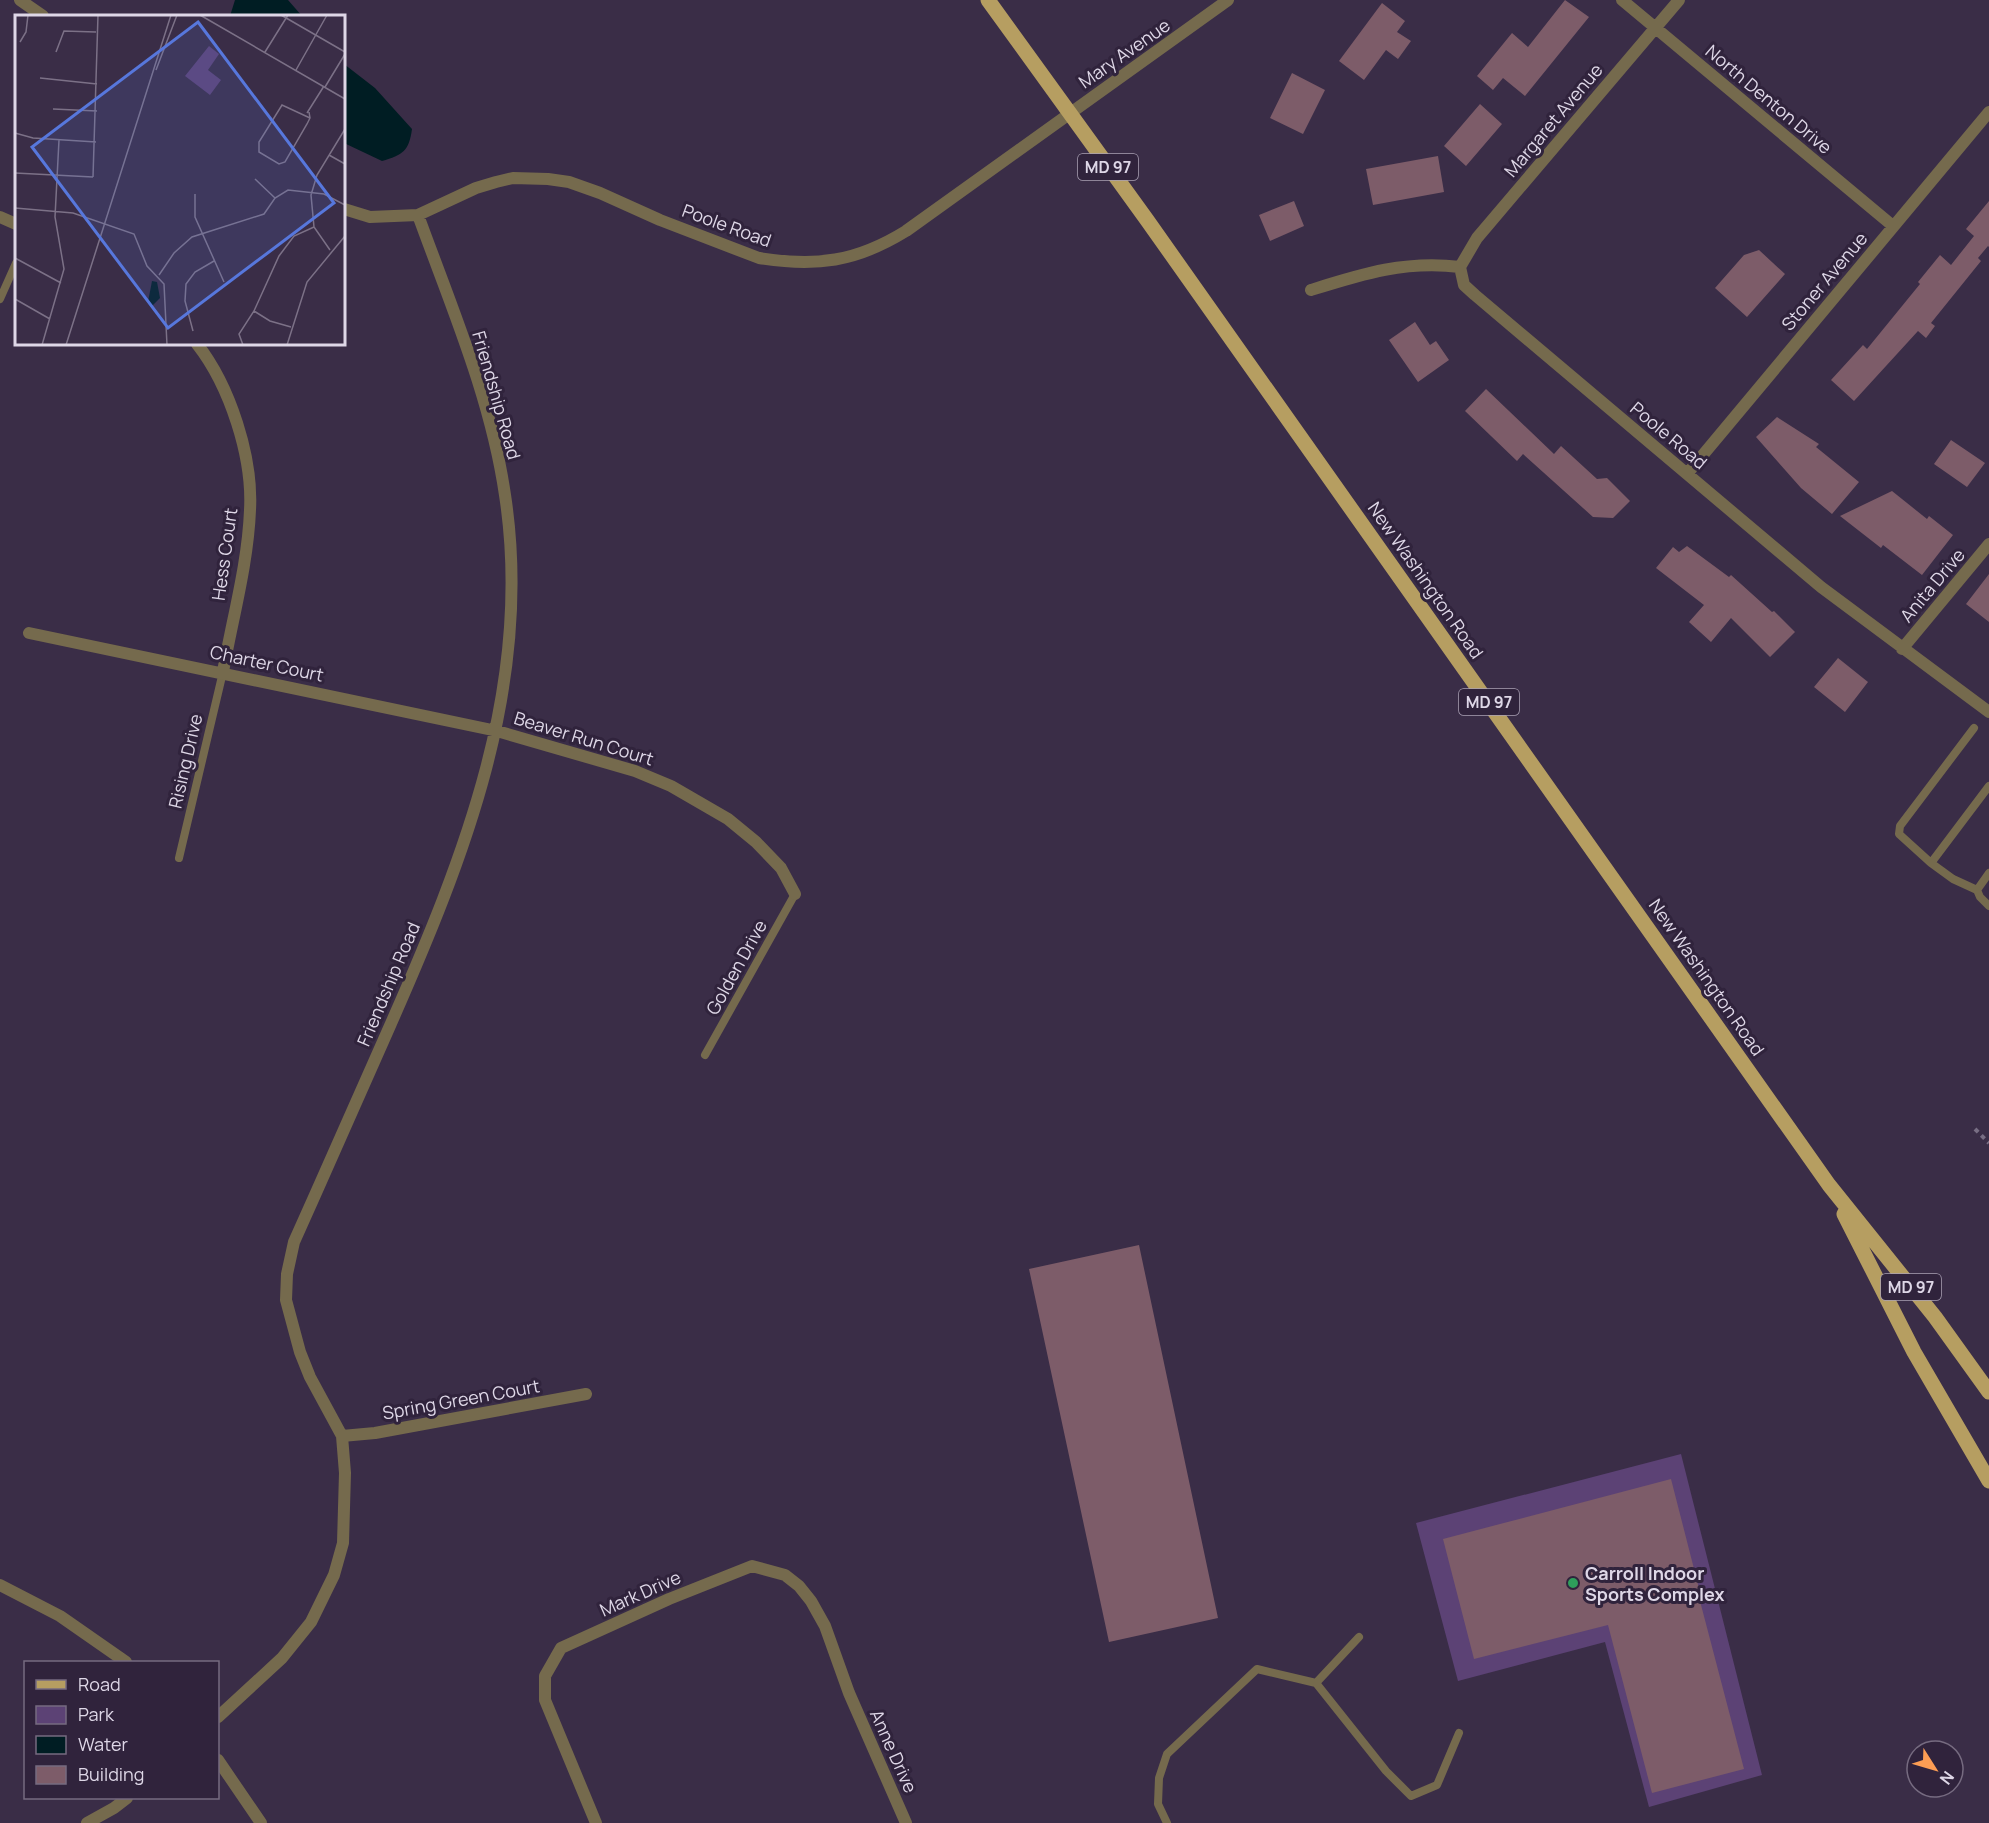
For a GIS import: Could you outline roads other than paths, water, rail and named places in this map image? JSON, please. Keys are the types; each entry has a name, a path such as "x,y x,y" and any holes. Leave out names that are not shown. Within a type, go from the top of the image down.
{"main road":[{"name":"New Washington Road","path":"988,0 1829,1185 1935,1317 1989,1392"},
{"name":"New Washington Road","path":"1829,1185 1914,1353 1989,1480"}],"street":[{"path":"20,0 42,15"},
{"name":"Mary Avenue","path":"1070,113 1228,0"},
{"name":"North Denton Drive","path":"1622,0 1893,226"},
{"name":"Margaret Avenue","path":"1460,267 1477,238 1679,0"},
{"name":"Stoner Avenue","path":"1687,474 1989,112"},
{"name":"Poole Road","path":"345,209 370,218 418,215 476,188 513,178 541,178 569,182 600,193 660,220 759,258 787,263 840,260 863,253 897,236 1070,113"},
{"name":"Friendship Road","path":"219,1716 282,1658 311,1622 334,1575 343,1543 345,1473 342,1436 300,1353 286,1300 287,1275 294,1242 426,944 454,872 497,731 510,643 513,588 511,540 493,431 418,215"},
{"path":"0,218 15,224"},
{"path":"1311,290 1355,276 1410,265 1433,264 1460,267"},
{"name":"Poole Road","path":"1460,267 1464,285 1475,295 1821,587 1989,712"},
{"name":"Hess Court","path":"198,345 207,356 236,418 250,485 248,536 223,672"},
{"name":"Anita Drive","path":"1902,649 1989,544"},
{"name":"Charter Court","path":"29,633 497,731"},
{"name":"Beaver Run Court","path":"497,731 636,771 695,798 728,819 756,842 781,868 795,894"},
{"name":"Spring Green Court","path":"342,1436 375,1433 586,1394"},
{"name":"Mark Drive","path":"596,1823 544,1700 545,1676 561,1648 669,1599 752,1566 785,1575 799,1586 825,1626 849,1693"},
{"path":"0,1585 60,1616 125,1661"},
{"name":"Anne Drive","path":"849,1693 906,1823"},
{"path":"219,1761 261,1823"},
{"path":"87,1823 114,1808 125,1799"}],"lane":[{"path":"0,299 15,265"},
{"name":"Rising Drive","path":"179,858 223,672"},
{"path":"1974,728 1900,826 1899,834 1953,879 1977,890 1989,906"},
{"path":"1931,863 1989,786"},
{"path":"1977,890 1989,873"},
{"name":"Golden Drive","path":"705,1056 795,894"},
{"path":"1316,1683 1359,1637"},
{"path":"1167,1823 1158,1804 1158,1778 1167,1754 1257,1669 1316,1683 1386,1772 1411,1796 1437,1785 1459,1733"}],"water":[{"path":"235,0 288,0 301,15 230,15"},
{"path":"345,65 375,88 412,129 404,151 382,161 345,143"}],"place":[{"name":"Carroll Indoor Sports Complex","path":"1573,1583"}]}
